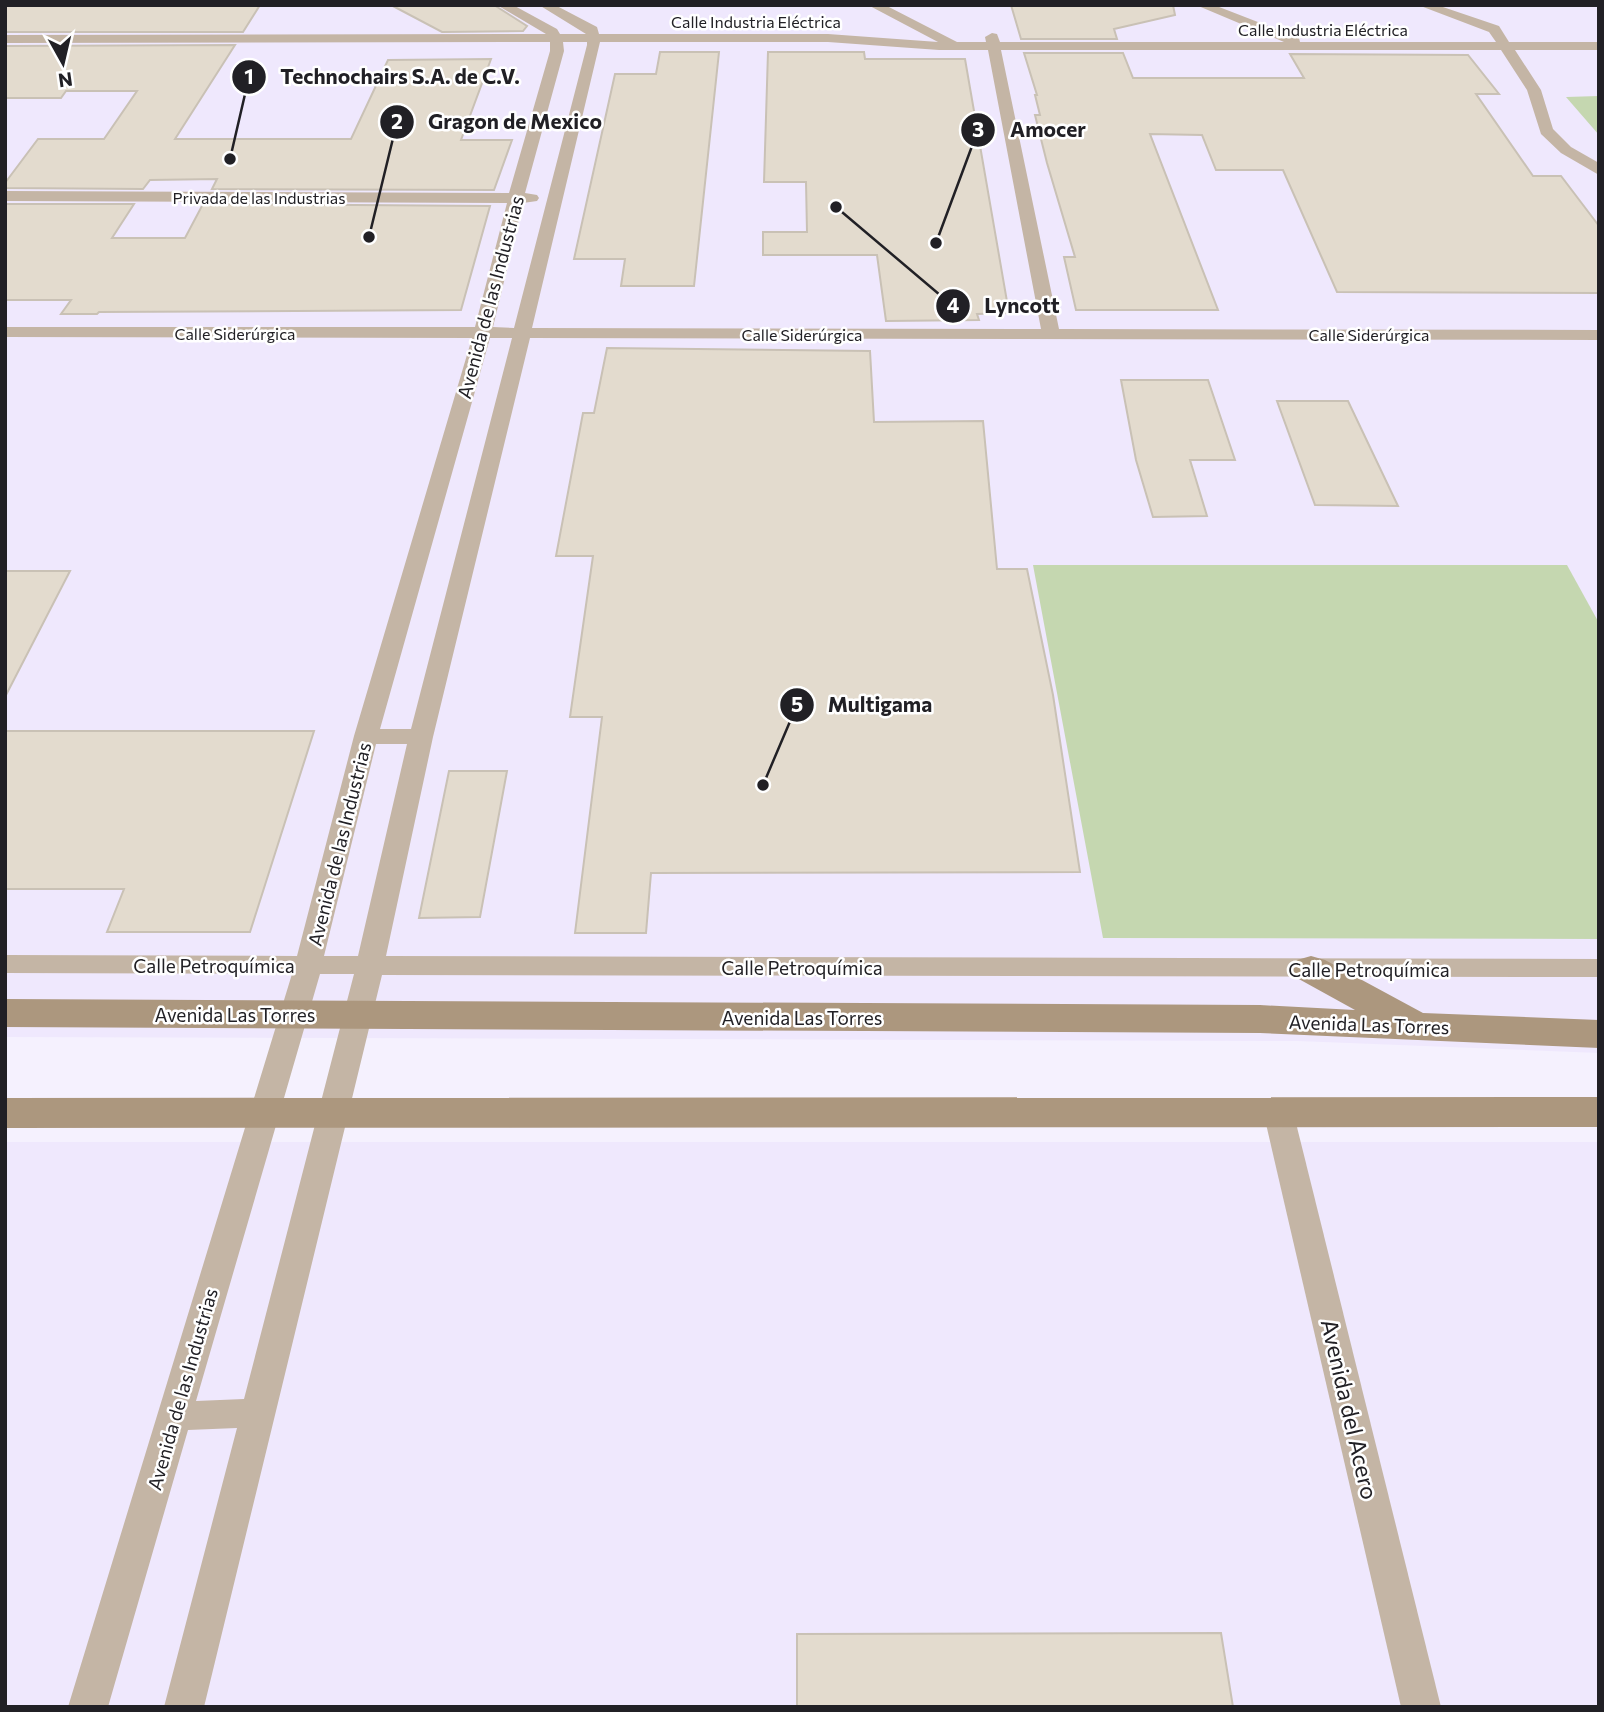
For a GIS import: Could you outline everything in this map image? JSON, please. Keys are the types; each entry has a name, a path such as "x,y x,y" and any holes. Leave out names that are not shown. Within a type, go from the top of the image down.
{"main road":[{"path":"1311,969 1418,1026"},
{"name":"Avenida Las Torres","path":"5,1013 1260,1019 1599,1034"},
{"path":"5,1113 1599,1112"}],"street":[{"path":"503,5 545,27 556,38"},
{"path":"545,5 592,30 594,38"},
{"path":"874,5 958,47"},
{"path":"1202,5 1309,46"},
{"path":"1424,5 1494,29 1534,90 1546,131 1566,150 1599,170"},
{"path":"828,38 940,37 994,42 1282,36"},
{"name":"Avenida de las Industrias","path":"88,1707 308,966 366,737 482,334 557,51 556,38"},
{"name":"Avenida de las Industrias","path":"184,1707 359,1014 421,737 523,334 594,38"},
{"name":"Calle Industria Eléctrica","path":"5,39 828,38 895,45 958,47 994,42 1599,46"},
{"path":"994,42 1051,333"},
{"name":"Privada de las Industrias","path":"5,196 554,198"},
{"name":"Calle Siderúrgica","path":"5,332 1599,335"},
{"path":"366,737 421,737"},
{"name":"Calle Petroquímica","path":"5,964 1599,968"},
{"name":"Avenida del Acero","path":"1278,1111 1421,1707"},
{"path":"173,1416 258,1413"}],"shaded area":[{"path":"5,5 1599,5 1599,1053 1298,1041 5,1037"},
{"path":"5,1142 1599,1142 1599,1707 5,1707"}],"green space":[{"path":"1599,96 1599,135 1566,97"},
{"path":"1033,565 1567,565 1599,623 1599,939 1103,938"}],"building":[{"path":"5,5 260,5 243,32 5,32"},
{"path":"391,5 494,5 527,26 523,31 442,32"},
{"path":"1011,5 1173,5 1175,15 1114,29 1117,39 1021,39"},
{"path":"235,45 175,139 351,139 388,60 491,59 461,140 512,140 494,190 212,189 217,179 150,180 143,189 5,188 5,183 38,139 104,139 137,91 66,91 61,98 5,98 5,46"},
{"path":"660,52 719,52 694,286 621,286 625,259 574,259 615,74 656,74"},
{"path":"768,52 864,52 865,59 965,59 1009,313 977,314 979,320 886,321 877,255 763,255 763,232 807,232 806,182 764,182"},
{"path":"1024,53 1123,53 1133,78 1304,78 1290,54 1468,55 1499,94 1476,94 1533,176 1561,176 1599,226 1599,293 1337,292 1283,170 1216,170 1202,135 1150,134 1218,310 1076,310 1064,257 1075,257 1035,115 1040,115 1037,95"},
{"path":"5,204 134,204 112,238 185,238 203,204 490,206 461,310 61,314 71,300 5,300"},
{"path":"607,348 870,351 874,422 983,421 997,569 1027,569 1053,695 1080,872 651,873 646,933 575,933 602,717 570,717 593,556 556,556 583,413 594,413"},
{"path":"1121,380 1208,380 1235,460 1190,460 1207,516 1153,517 1136,460"},
{"path":"1277,401 1348,401 1398,506 1315,505"},
{"path":"5,571 70,571 5,697"},
{"path":"5,731 314,731 250,932 107,932 124,889 5,889"},
{"path":"449,771 507,771 480,917 419,918"},
{"path":"1221,1633 1233,1707 797,1707 797,1634"}],"place":[{"name":"Technochairs S.A. de C.V.","path":"230,159"},
{"name":"Lyncott","path":"836,207"},
{"name":"Gragon de Mexico","path":"369,237"},
{"name":"Amocer","path":"936,243"},
{"name":"Multigama","path":"763,785"}]}
